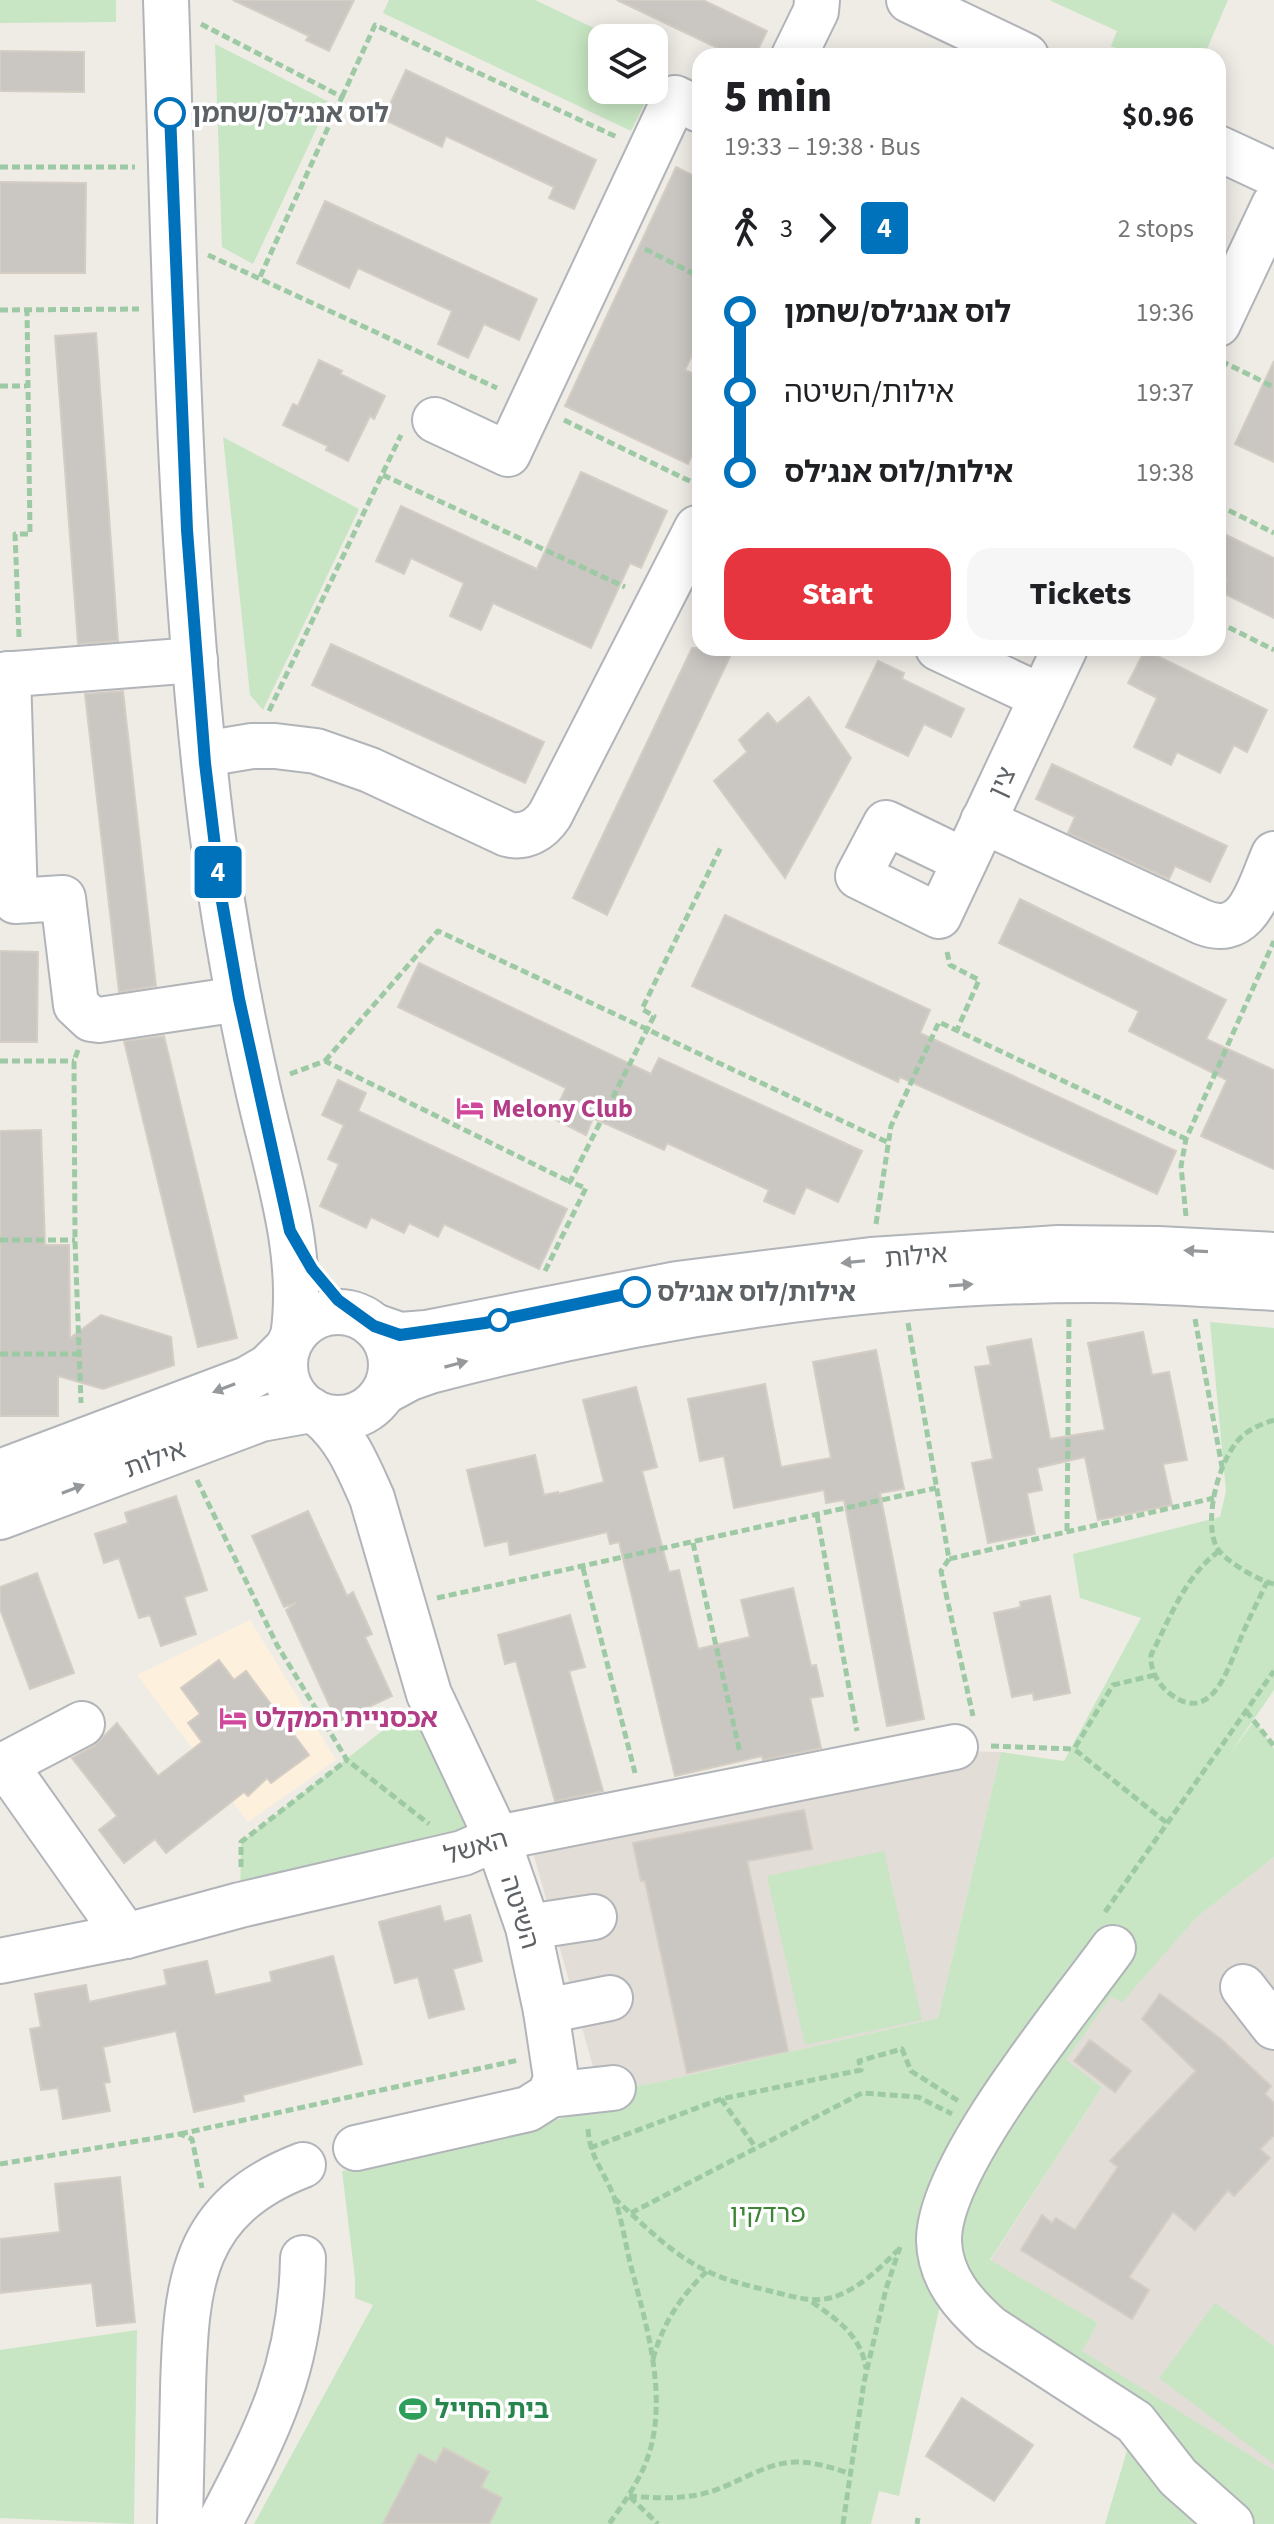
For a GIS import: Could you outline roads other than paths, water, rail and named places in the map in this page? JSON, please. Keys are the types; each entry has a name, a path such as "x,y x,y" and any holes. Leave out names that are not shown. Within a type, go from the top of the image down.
{"street":[{"path":"798,48 816,11 817,0"},
{"path":"909,0 1009,48"},
{"path":"166,3 177,308 195,660 221,896 257,1087 290,1231 297,1299 285,1367 290,1387 296,1396 316,1412 340,1418 360,1413 380,1396 390,1373 390,1353 386,1343 365,1321 320,1280 290,1231"},
{"path":"435,420 508,454 675,98 692,106"},
{"path":"1226,152 1274,174"},
{"path":"1226,307 1274,205"},
{"path":"204,754 252,746 296,747 334,756 507,834 528,834 541,826 550,815 658,602 692,521"},
{"path":"955,656 1042,697"},
{"name":"צין","path":"965,861 886,823 858,876 939,916 965,861 983,821 1061,656"},
{"path":"195,660 10,674 15,901 63,898 76,1005 91,1019 239,999"},
{"path":"983,821 1202,922 1222,927 1239,922 1247,912 1274,854"},
{"name":"אילות","path":"365,1321 400,1335 413,1334 485,1323 613,1295 740,1275 871,1260 1024,1249 1189,1267 1274,1288"},
{"name":"אילות","path":"380,1396 410,1378 493,1354 620,1327 744,1307 903,1290 1070,1280 1274,1255"},
{"path":"291,1342 307,1322 316,1317 336,1312 365,1321"},
{"name":"אילות","path":"0,1472 247,1379 268,1367 291,1342"},
{"name":"השיטה","path":"372,1498 372,1450 380,1396"},
{"name":"אילות","path":"0,1517 261,1419 316,1412"},
{"name":"השיטה","path":"316,1412 347,1444 372,1498 429,1694 480,1846 528,1927 549,2053"},
{"path":"82,1724 3,1766 126,1936"},
{"name":"האשל","path":"0,1961 126,1936 240,1905 643,1808 863,1765 964,1732"},
{"path":"528,1927 594,1917"},
{"path":"1113,1948 1007,2093 962,2167 947,2199 939,2242 953,2289 969,2310 990,2328 1135,2422 1178,2477 1231,2524"},
{"path":"1243,1987 1274,2027"},
{"path":"356,2148 528,2109 549,2053 610,1998"},
{"path":"549,2053 613,2088"},
{"path":"180,2524 185,2332 199,2259 212,2232 245,2195 264,2182 303,2165"},
{"path":"219,2524 255,2455 283,2389 300,2317 303,2258"}],"place":[{"name":"לוס אנג׳לס/שחמן","path":"170,113"},
{"name":"Melony Club","path":"470,1108"},
{"name":"אילות/לוס אנג׳לס","path":"635,1292"},
{"name":"אכסניית המקלט","path":"233,1718"},
{"name":"בית החייל","path":"413,2409"}],"park label":[{"name":"פרדקין","path":"768,2213"}]}
